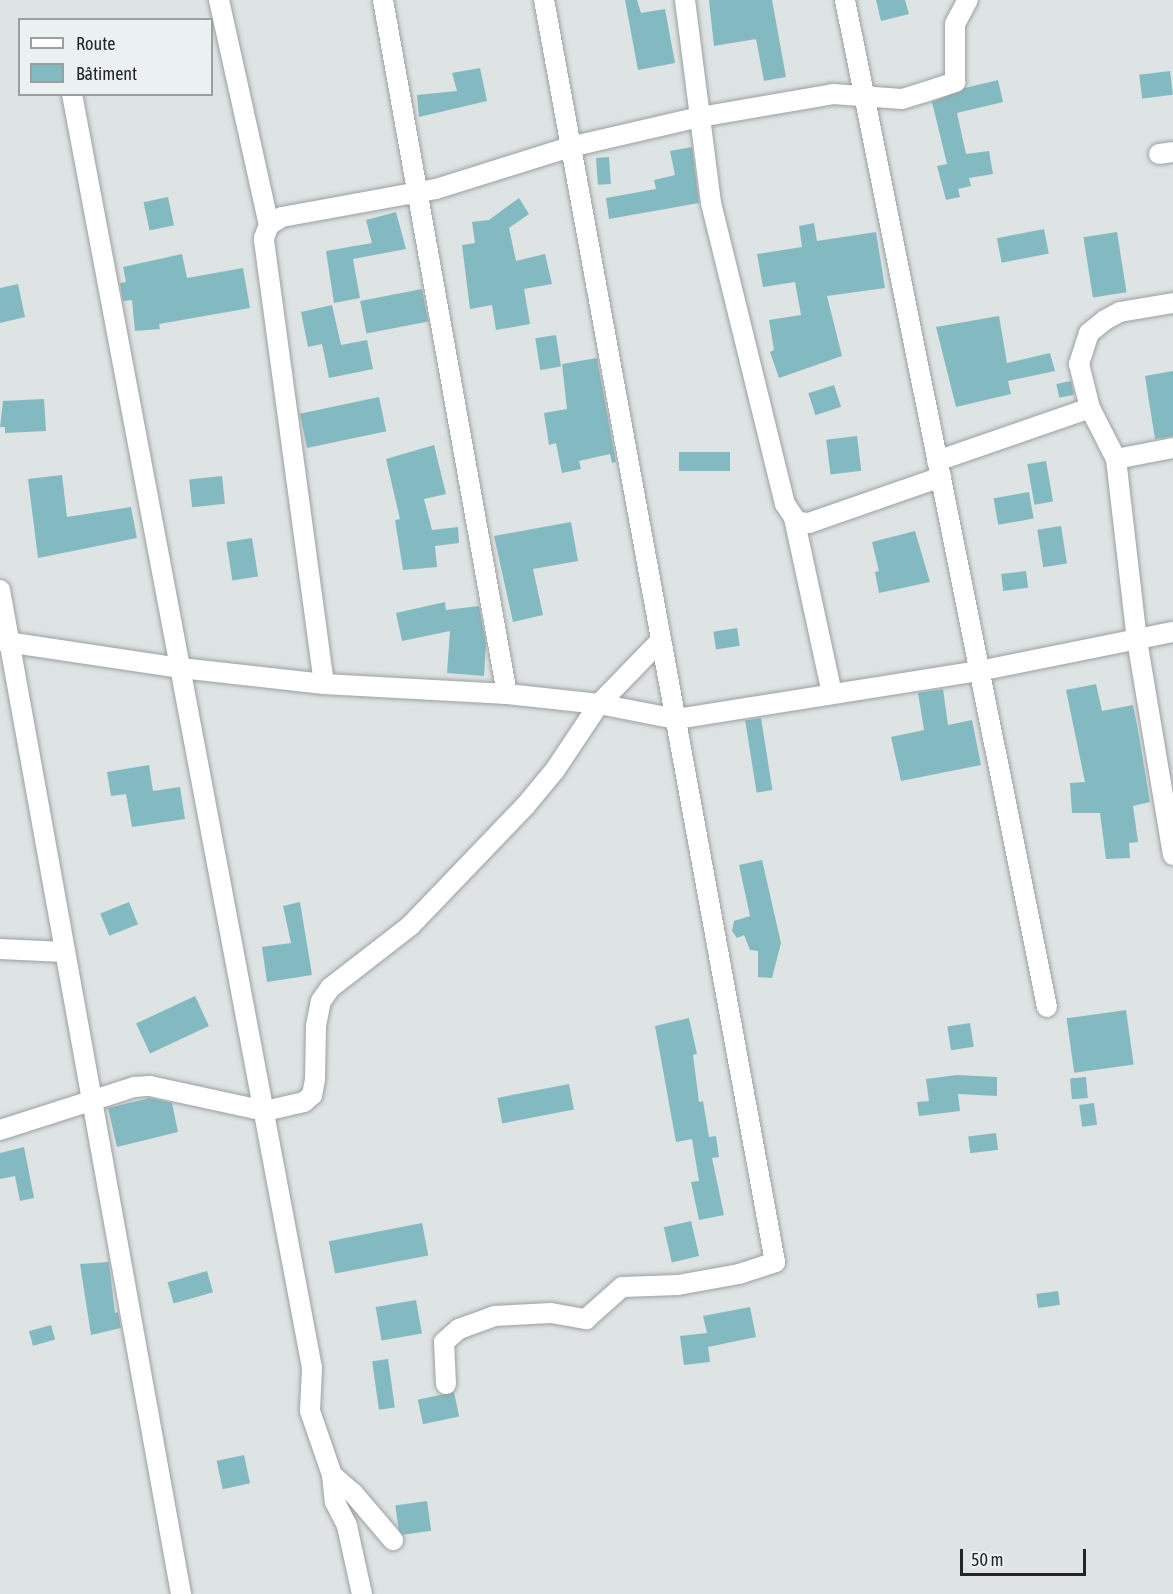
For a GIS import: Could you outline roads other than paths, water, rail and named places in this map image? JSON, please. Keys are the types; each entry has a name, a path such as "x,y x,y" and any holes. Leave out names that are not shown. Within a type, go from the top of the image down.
{"street":[{"path":"219,0 269,225 264,238 324,684"},
{"path":"382,0 507,694"},
{"path":"446,1384 444,1342 459,1329 494,1316 551,1313 586,1319 622,1287 678,1285 739,1274 775,1262 544,0"},
{"path":"685,0 711,202 785,504 794,518 831,694"},
{"path":"845,0 1047,1008"},
{"path":"269,225 282,217 418,193 570,147 700,117 832,94 865,99 902,99 955,82 955,24 968,0"},
{"path":"72,96 266,1111 312,1368 309,1410 332,1475 335,1502 347,1526 362,1594"},
{"path":"1173,303 1120,312 1089,333 1078,364 1090,408 1116,459 1137,639 1168,790 1173,855"},
{"path":"794,518 809,523 1090,408"},
{"path":"1116,459 1173,448"},
{"path":"0,590 4,642 64,952 181,1594"},
{"path":"4,642 181,668 324,684 507,694 599,704 676,719 979,671 1173,632"},
{"path":"0,1130 134,1087 150,1086 266,1111 304,1102 312,1095 316,1026 321,1001 330,988 410,926 526,805 555,770 599,704 661,640"},
{"path":"0,949 64,952"},
{"path":"332,1475 353,1493 393,1540"}]}
